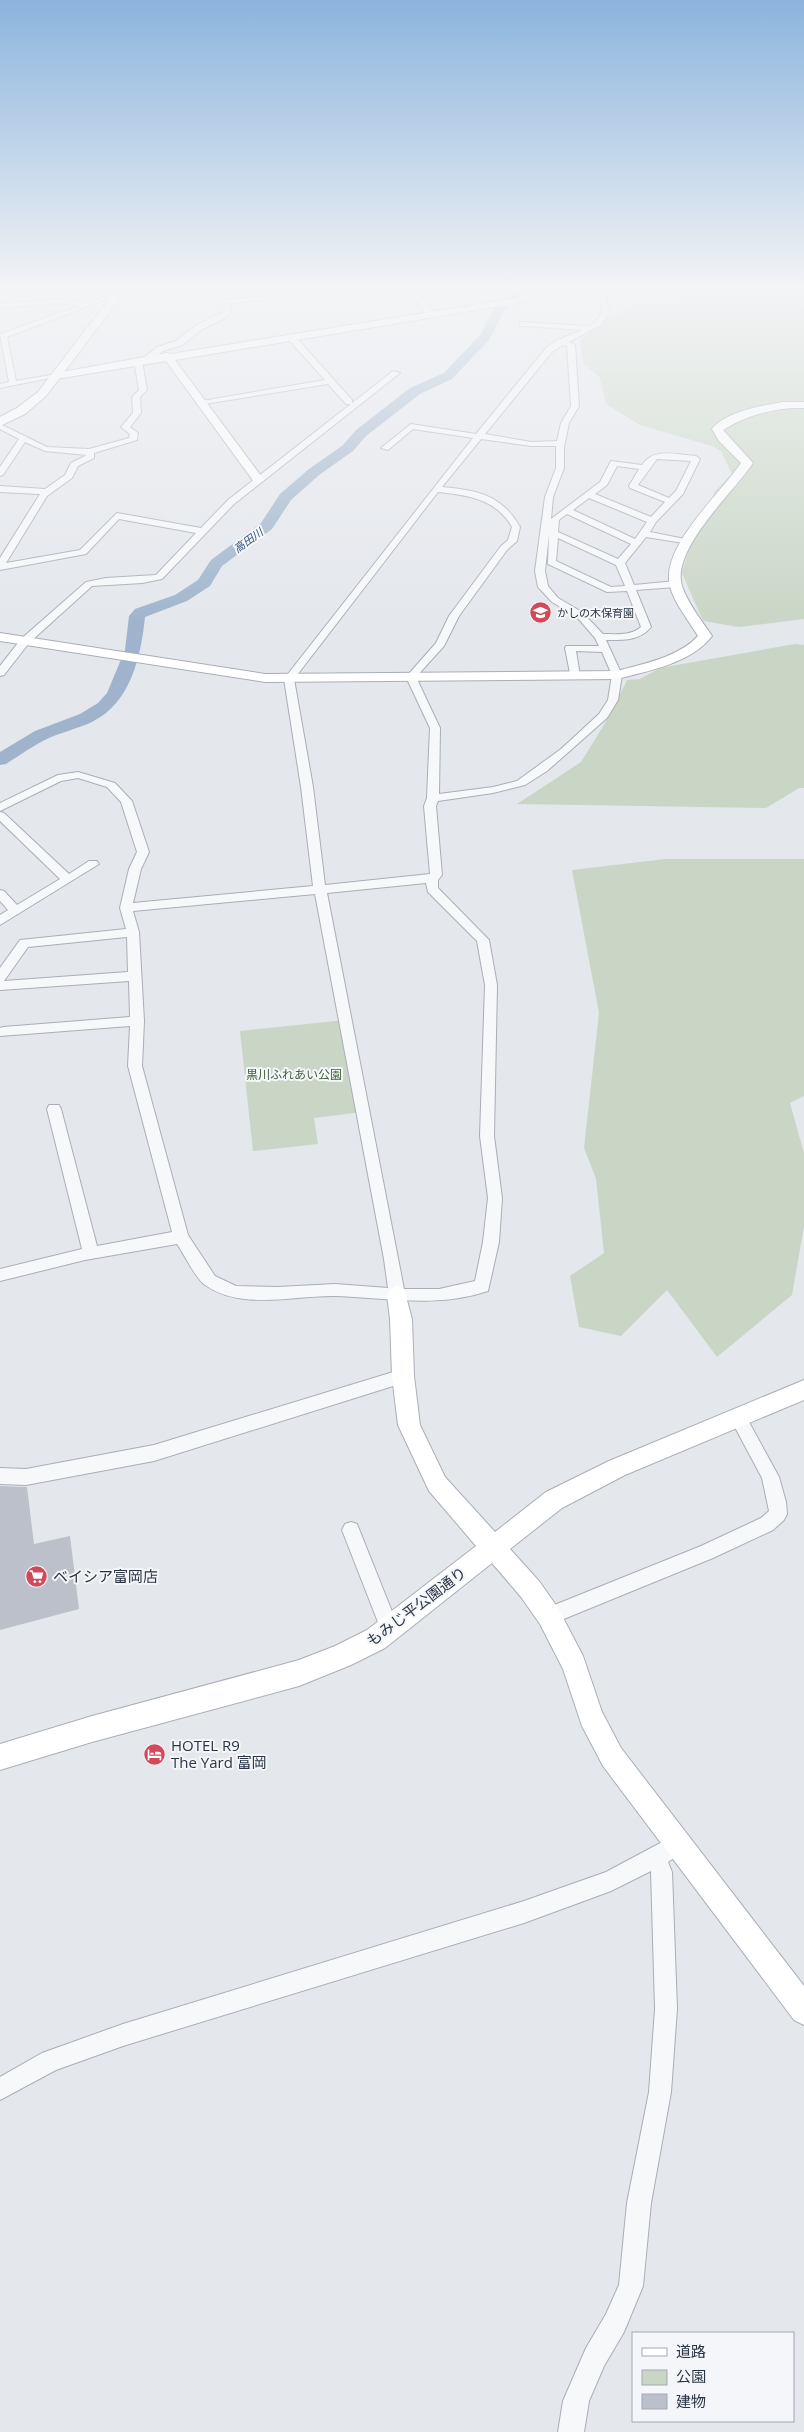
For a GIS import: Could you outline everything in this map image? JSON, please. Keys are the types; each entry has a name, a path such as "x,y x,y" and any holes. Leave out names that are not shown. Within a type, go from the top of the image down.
{"main road":[{"path":"0,422 37,398"}],"street":[{"path":"0,426 45,449 90,452 115,443 133,440 134,433 125,427 137,413 136,398"},
{"path":"199,398 258,480"},
{"path":"202,403 228,398"},
{"path":"345,398 348,402"},
{"path":"0,673 26,641 89,584 101,581 149,580 159,577 201,531 231,502 363,398"},
{"path":"510,398 436,489 289,679 307,787 320,890 392,1259 401,1319 402,1376 409,1425 437,1484 530,1589 549,1616 574,1665 591,1717 612,1757 800,1998"},
{"path":"433,798 493,790 521,783 543,769 603,716 613,700 617,675 600,637 579,614 555,600 543,587 540,571 549,497 560,468 561,443 565,423 575,406 575,398"},
{"path":"0,636 265,678 617,675 662,661 700,644 704,636 676,584 675,565 687,542 739,477 747,463 744,457 721,437 717,429 760,411 791,404 804,405"},
{"path":"385,448 411,426 531,444 561,443"},
{"path":"0,473 24,438"},
{"path":"0,566 46,492 69,476 74,464 90,456 90,452"},
{"path":"620,563 644,534 652,521 680,492 696,459 656,456 651,458 646,468 620,482 604,483 555,519 551,562 610,590 676,584"},
{"path":"646,468 614,464 620,482 669,502"},
{"path":"411,676 440,644 454,616 516,533 516,527 510,514 493,500 457,491 436,489"},
{"path":"0,490 46,492"},
{"path":"588,494 652,521"},
{"path":"566,510 636,543"},
{"path":"0,566 83,552 117,516 201,531"},
{"path":"553,533 620,563 632,589 646,627 643,632 635,635 600,637"},
{"path":"644,534 687,542"},
{"path":"575,676 570,648 606,649"},
{"path":"126,908 432,879 436,875 430,806 433,798 435,728 411,676"},
{"path":"0,808 58,778 78,775 111,785 126,800 143,852 134,869 126,908 133,932 133,976 137,1021 135,1066 181,1237 209,1280 235,1292 278,1293 335,1290 397,1295 439,1295 482,1286 491,1242 495,1198 487,1136 491,985 483,940 432,889 432,879"},
{"path":"0,815 67,879"},
{"path":"0,921 93,864"},
{"path":"0,894 16,911"},
{"path":"0,978 24,943 133,932"},
{"path":"0,986 133,976"},
{"path":"1,1031 137,1021"},
{"path":"54,1108 91,1253"},
{"path":"0,1275 91,1253 181,1237"},
{"path":"0,1476 26,1477 154,1453 402,1376"},
{"name":"もみじ平公園通り","path":"0,1757 299,1673 342,1656 376,1639 390,1629 562,1496 617,1468 804,1390"},
{"path":"549,1616 707,1552 767,1524 778,1514 779,1504 773,1482 738,1418"},
{"path":"350,1530 390,1629"},
{"path":"0,2089 50,2061 123,2035 524,1912 611,1881 656,1858 679,1843"},
{"path":"571,2432 576,2401 595,2357 615,2323 631,2286 639,2202 660,2092 666,2009 662,1930 662,1872 656,1858"}],"green space":[{"path":"605,398 804,398 804,619 739,627 703,621 682,573 688,553 715,491 732,474 721,451 712,446 640,425 606,404"},
{"path":"795,644 804,645 804,788 799,788 766,808 517,804 581,762 610,715 627,680 640,679 660,668"},
{"path":"665,859 804,859 804,1096 790,1103 804,1153 804,1226 792,1295 717,1357 667,1290 621,1336 579,1327 570,1276 604,1253 596,1179 584,1148 599,1013 572,870"},
{"name":"黒川ふれあい公園","path":"345,1020 362,1112 314,1118 318,1144 253,1151 240,1031"}],"building":[{"name":"ベイシア富岡店","path":"0,1486 27,1487 34,1544 70,1536 79,1609 0,1630"}],"waterway":[{"name":"高田川","path":"0,760 41,735 86,718 104,707 115,694 133,650 137,616 141,612 181,598 204,583 216,563 267,526 285,497 314,472 348,448 361,433 405,398"}],"place":[{"name":"かしの木保育園","path":"541,612"},
{"name":"ベイシア富岡店","path":"37,1576"},
{"name":"HOTEL R9 The Yard 富岡","path":"155,1754"}]}
